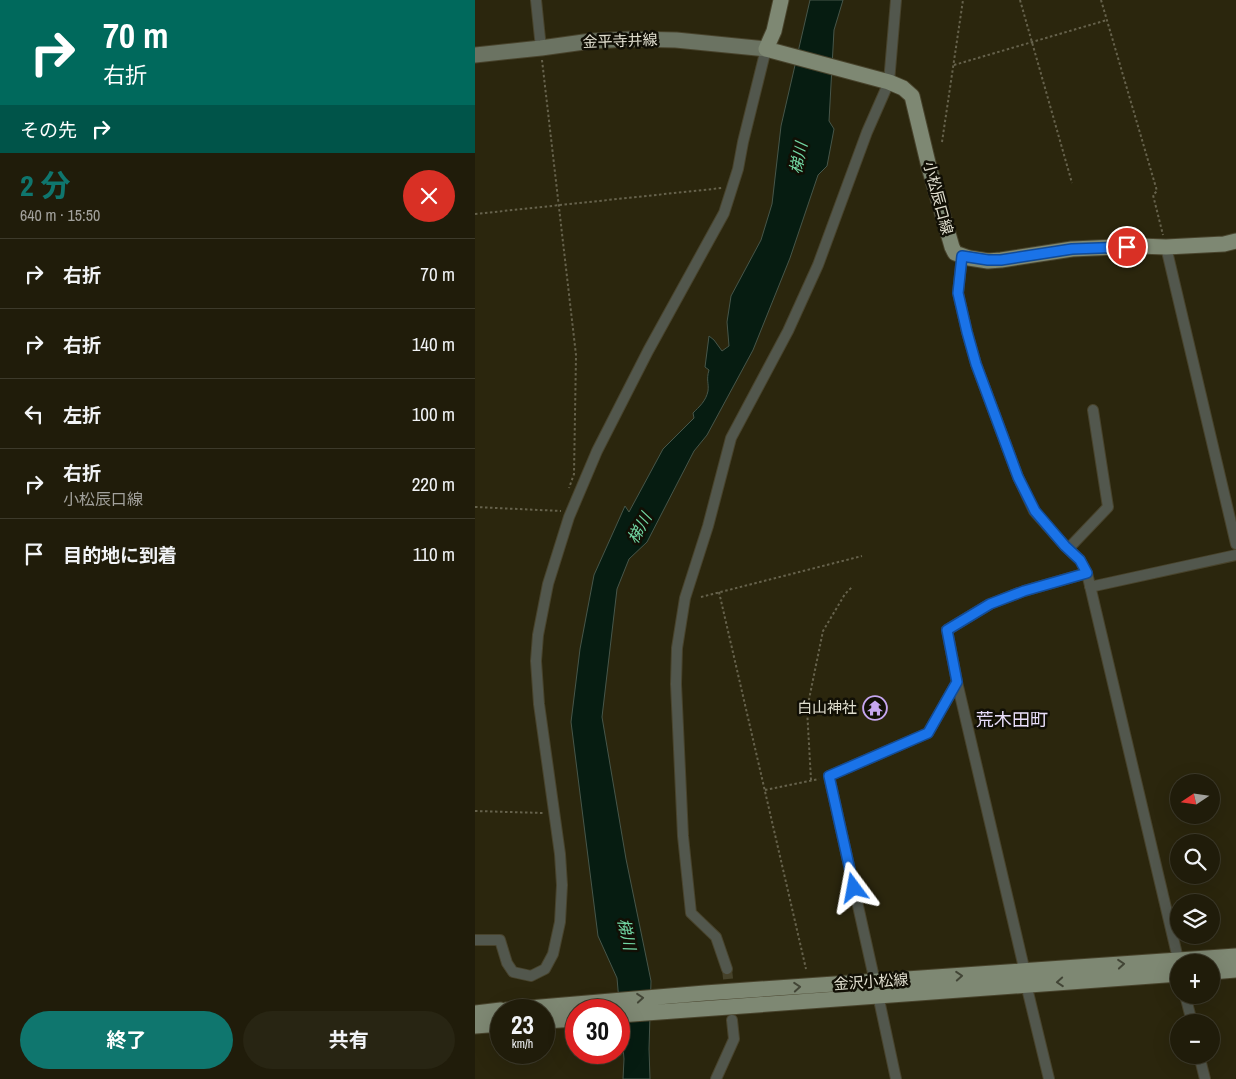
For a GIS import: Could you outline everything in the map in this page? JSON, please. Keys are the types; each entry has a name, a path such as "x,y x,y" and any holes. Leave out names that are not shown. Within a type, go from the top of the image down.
{"main road":[{"path":"769,50 781,0"},
{"name":"金平寺井線","path":"475,55 591,41 631,39 685,40 769,50"},
{"name":"小松辰口線","path":"769,50 887,82 903,88 912,96 929,167 952,248 955,254 962,256"},
{"path":"962,256 1001,260 1072,249 1225,244 1236,240"},
{"name":"金沢小松線","path":"1220,959 1236,956"},
{"name":"金沢小松線","path":"630,1015 709,1008 749,998 1170,967"},
{"path":"1220,971 1236,970"},
{"name":"金沢小松線","path":"555,1016 705,992 749,998"},
{"path":"475,1013 490,1011"},
{"path":"475,1026 490,1025"}],"street":[{"path":"536,0 541,48"},
{"path":"727,968 715,937 691,913 683,836 676,684 677,648 685,598 708,526 731,438 784,339 807,290 840,209 887,82 896,0"},
{"path":"475,940 501,940 507,963 513,972 531,976 545,969 553,954 561,922 562,885 555,813 539,704 536,661 548,584 569,517 597,451 648,351 724,213 738,169 743,142 769,50"},
{"path":"1166,247 1236,544"},
{"path":"962,256 958,293 976,364 1018,477 1035,511 1080,560 1087,573 1176,954"},
{"path":"1068,549 1108,507 1093,410"},
{"path":"1090,587 1236,555"},
{"path":"1049,1079 957,682 947,630 990,604 1024,591 1087,573"},
{"path":"896,1079 829,776 928,733 957,682"},
{"path":"716,1079 735,1039 732,1020"},
{"path":"1201,1064 1205,1079"}],"path":[{"path":"942,142 963,0"},
{"path":"1019,0 1072,183"},
{"path":"1101,0 1157,190 1153,195 1166,247"},
{"path":"954,65 1107,20"},
{"path":"541,48 576,355 574,474 567,493"},
{"path":"475,214 732,187"},
{"path":"475,507 561,511"},
{"path":"701,597 862,556"},
{"path":"811,780 807,709 823,631 845,594 853,586"},
{"path":"719,592 806,969"},
{"path":"765,790 829,776"},
{"path":"475,811 555,813"}],"water":[{"name":"梯川","path":"810,0 843,0 834,30 829,121 834,129 827,166 818,175 790,258 753,350 707,435 694,451 647,542 629,559 617,589 602,717 626,859 651,981 650,1079 623,1079 624,1064 630,1064 630,999 619,999 617,978 598,936 571,722 580,649 594,575 625,506 629,512 663,449 694,418 693,413 706,398 709,370 705,367 709,336 722,351 729,346 727,322 731,296 761,240 772,204 781,126"}],"tunnel":[{"path":"727,969 730,997"}],"place":[{"name":"白山神社","path":"875,708"}],"district":[{"name":"荒木田町","path":"1012,720"}],"route":[{"path":"854,888 829,776 928,733 957,682 947,630 990,604 1024,591 1087,573 1080,560 1065,546 1035,511 1018,477 976,364 967,332 958,293 962,256 1001,260 1072,249 1127,247"}]}
